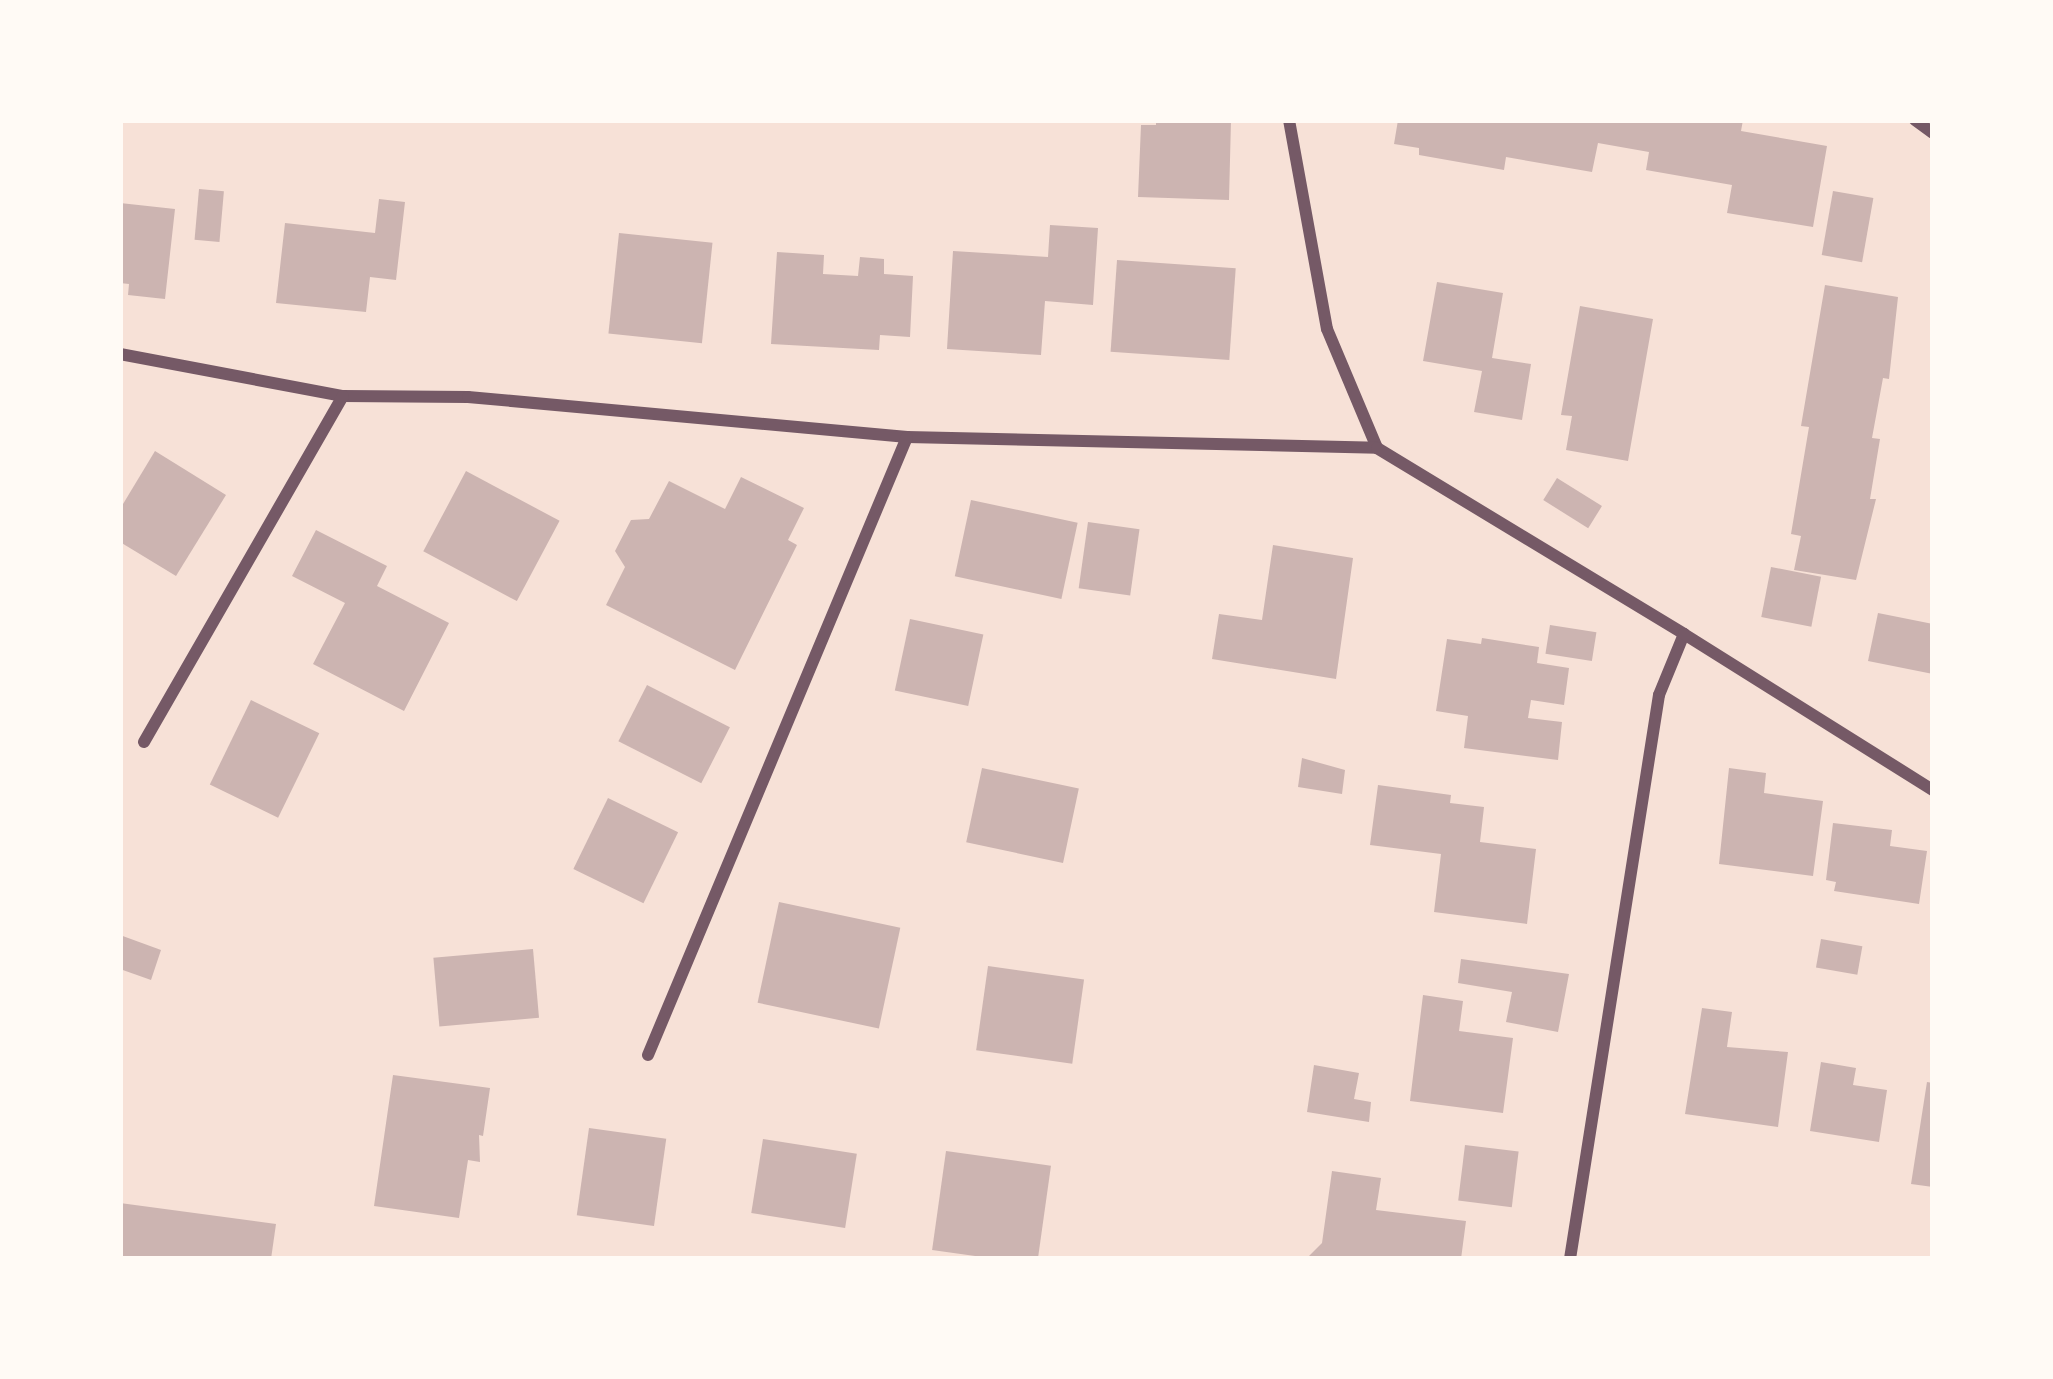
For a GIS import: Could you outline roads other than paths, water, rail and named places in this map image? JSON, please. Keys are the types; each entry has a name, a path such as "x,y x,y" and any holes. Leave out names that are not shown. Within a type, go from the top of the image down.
{"street":[{"path":"1289,120 1328,329 1377,448"},
{"path":"1915,120 1933,133"},
{"path":"120,354 343,396 468,397 907,437 1377,448 1933,790"},
{"path":"144,742 343,396"},
{"path":"648,1055 907,437"},
{"path":"1570,1259 1659,694 1684,634"}]}
